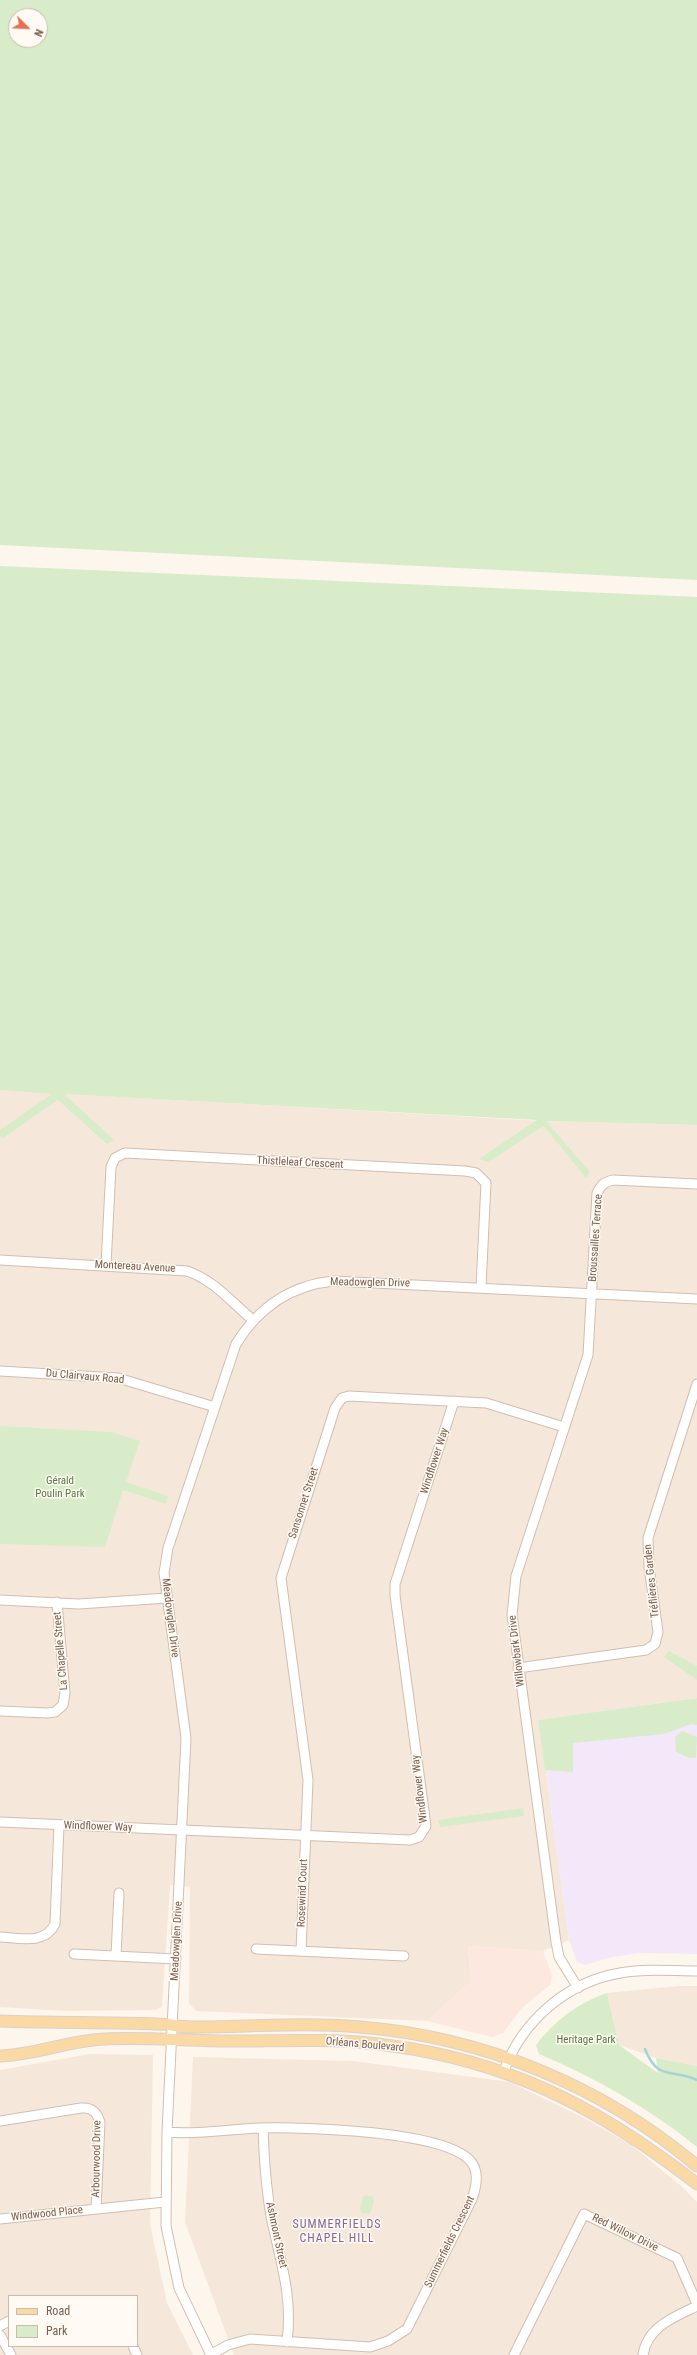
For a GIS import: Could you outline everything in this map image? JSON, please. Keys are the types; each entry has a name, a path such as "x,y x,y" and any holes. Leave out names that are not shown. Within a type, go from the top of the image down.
{"main road":[{"name":"Orléans Boulevard","path":"0,2021 173,2025 322,2025 378,2028 440,2039 509,2057 576,2086 612,2105 646,2127 697,2166"},
{"name":"Orléans Boulevard","path":"0,2056 26,2054 104,2039 372,2043 448,2055 504,2071 556,2094 603,2118 644,2144 697,2184"}],"street":[{"name":"Thistleleaf Crescent","path":"106,1266 111,1167 115,1158 125,1153 476,1172 486,1183 481,1287"},
{"name":"Broussailles Terrace","path":"592,1293 597,1193 605,1182 613,1180 697,1184"},
{"name":"Montereau Avenue","path":"0,1260 177,1269 198,1275 215,1286 253,1320"},
{"name":"Meadowglen Drive","path":"211,2355 179,2288 169,2245 165,2202 186,1738 164,1574 168,1548 236,1344 253,1320 277,1300 295,1290 322,1282 345,1280 697,1299"},
{"name":"Willowbark Drive","path":"578,1988 559,1956 556,1942 518,1668 512,1614 516,1576 588,1355 592,1293"},
{"name":"Du Clairvaux Road","path":"0,1371 118,1378 215,1407"},
{"name":"Tréflières Garden","path":"518,1668 646,1650 655,1644 658,1632 648,1554 648,1538 697,1384"},
{"name":"Sansonnet Street","path":"305,1836 308,1780 282,1578 335,1408 342,1398 349,1396 454,1401 497,1406 564,1427"},
{"name":"Windflower Way","path":"0,1822 410,1840 419,1837 426,1826 395,1595 395,1584 454,1401"},
{"path":"0,1600 117,1603 167,1598"},
{"name":"La Chapelle Street","path":"0,1711 47,1713 55,1712 63,1705 65,1693 57,1602"},
{"path":"0,1937 40,1938 51,1932 55,1924 59,1825"},
{"name":"Rosewind Court","path":"301,1951 305,1836"},
{"path":"116,1956 119,1893"},
{"path":"256,1949 404,1956"},
{"path":"74,1954 176,1959"},
{"path":"504,2071 509,2057 518,2042 539,2015 566,1994 619,1973 654,1970 697,1972"},
{"name":"Arbourwood Drive","path":"0,2121 81,2108 88,2108 94,2111 100,2122 96,2209"},
{"name":"Summerfields Crescent","path":"167,2132 186,2134 262,2128 368,2132 430,2143 460,2153 472,2163 476,2175 475,2192 462,2220 416,2312 402,2332 388,2341 370,2347 250,2339 239,2341 211,2355"},
{"name":"Ashmont Street","path":"262,2128 264,2170 271,2215 289,2293 290,2320 287,2342"},
{"name":"Windwood Place","path":"0,2219 165,2202"},
{"name":"Red Willow Drive","path":"514,2355 584,2214 677,2258 697,2305"},
{"path":"643,2355 652,2333 663,2323 697,2305"},
{"path":"0,2335 11,2355"}],"shaded area":[{"path":"0,1090 542,1121 697,1125 697,1698 539,1720 569,1940 543,1951 468,1946 471,1981 427,2021 196,2011 189,2003 190,1887 170,1885 162,2007 155,2010 64,2011 0,2007"},
{"path":"697,1698 697,1954 638,1953 607,1958 586,1965 577,1962 569,1940 539,1720"},
{"path":"468,1946 543,1951 552,1975 551,1984 522,2008 503,2033 492,2037 427,2021 471,1981"},
{"path":"678,1986 697,1986 697,2066 656,2058 619,2045 607,1993"},
{"path":"90,2054 153,2055 150,2224 167,2303 193,2355 0,2355 0,2070"},
{"name":"SUMMERFIELDS CHAPEL HILL","path":"193,2057 353,2061 510,2082 584,2118 630,2144 680,2185 697,2202 697,2355 234,2355 185,2222"}],"green space":[{"path":"0,0 697,0 697,580 0,545"},
{"path":"0,566 697,597 697,1125 546,1121 590,1172 586,1178 544,1126 488,1162 479,1159 537,1120 64,1094 114,1140 107,1144 58,1100 3,1138 0,1136 0,1130 52,1094 0,1090"},
{"name":"Gérald Poulin Park","path":"0,1426 111,1432 140,1441 126,1482 168,1496 166,1504 123,1490 105,1547 0,1544"},
{"path":"669,1651 697,1666 697,1680 664,1657"},
{"path":"697,1698 697,1725 691,1724 664,1734 573,1743 573,1772 545,1770 538,1720"},
{"path":"682,1731 697,1737 696,1758 689,1758 676,1752 675,1737"},
{"path":"523,1808 524,1816 440,1827 438,1820"},
{"name":"Heritage Park","path":"607,1993 619,2045 658,2073 656,2058 697,2066 697,2147 660,2119 621,2095 581,2073 539,2054 536,2045 559,2020 577,2007"},
{"path":"365,2195 373,2196 374,2198 369,2214 362,2213 360,2209 363,2197"}],"waterway":[{"path":"645,2049 655,2066 661,2070 697,2080"}],"district":[{"name":"SUMMERFIELDS CHAPEL HILL","path":"337,2232"}]}
